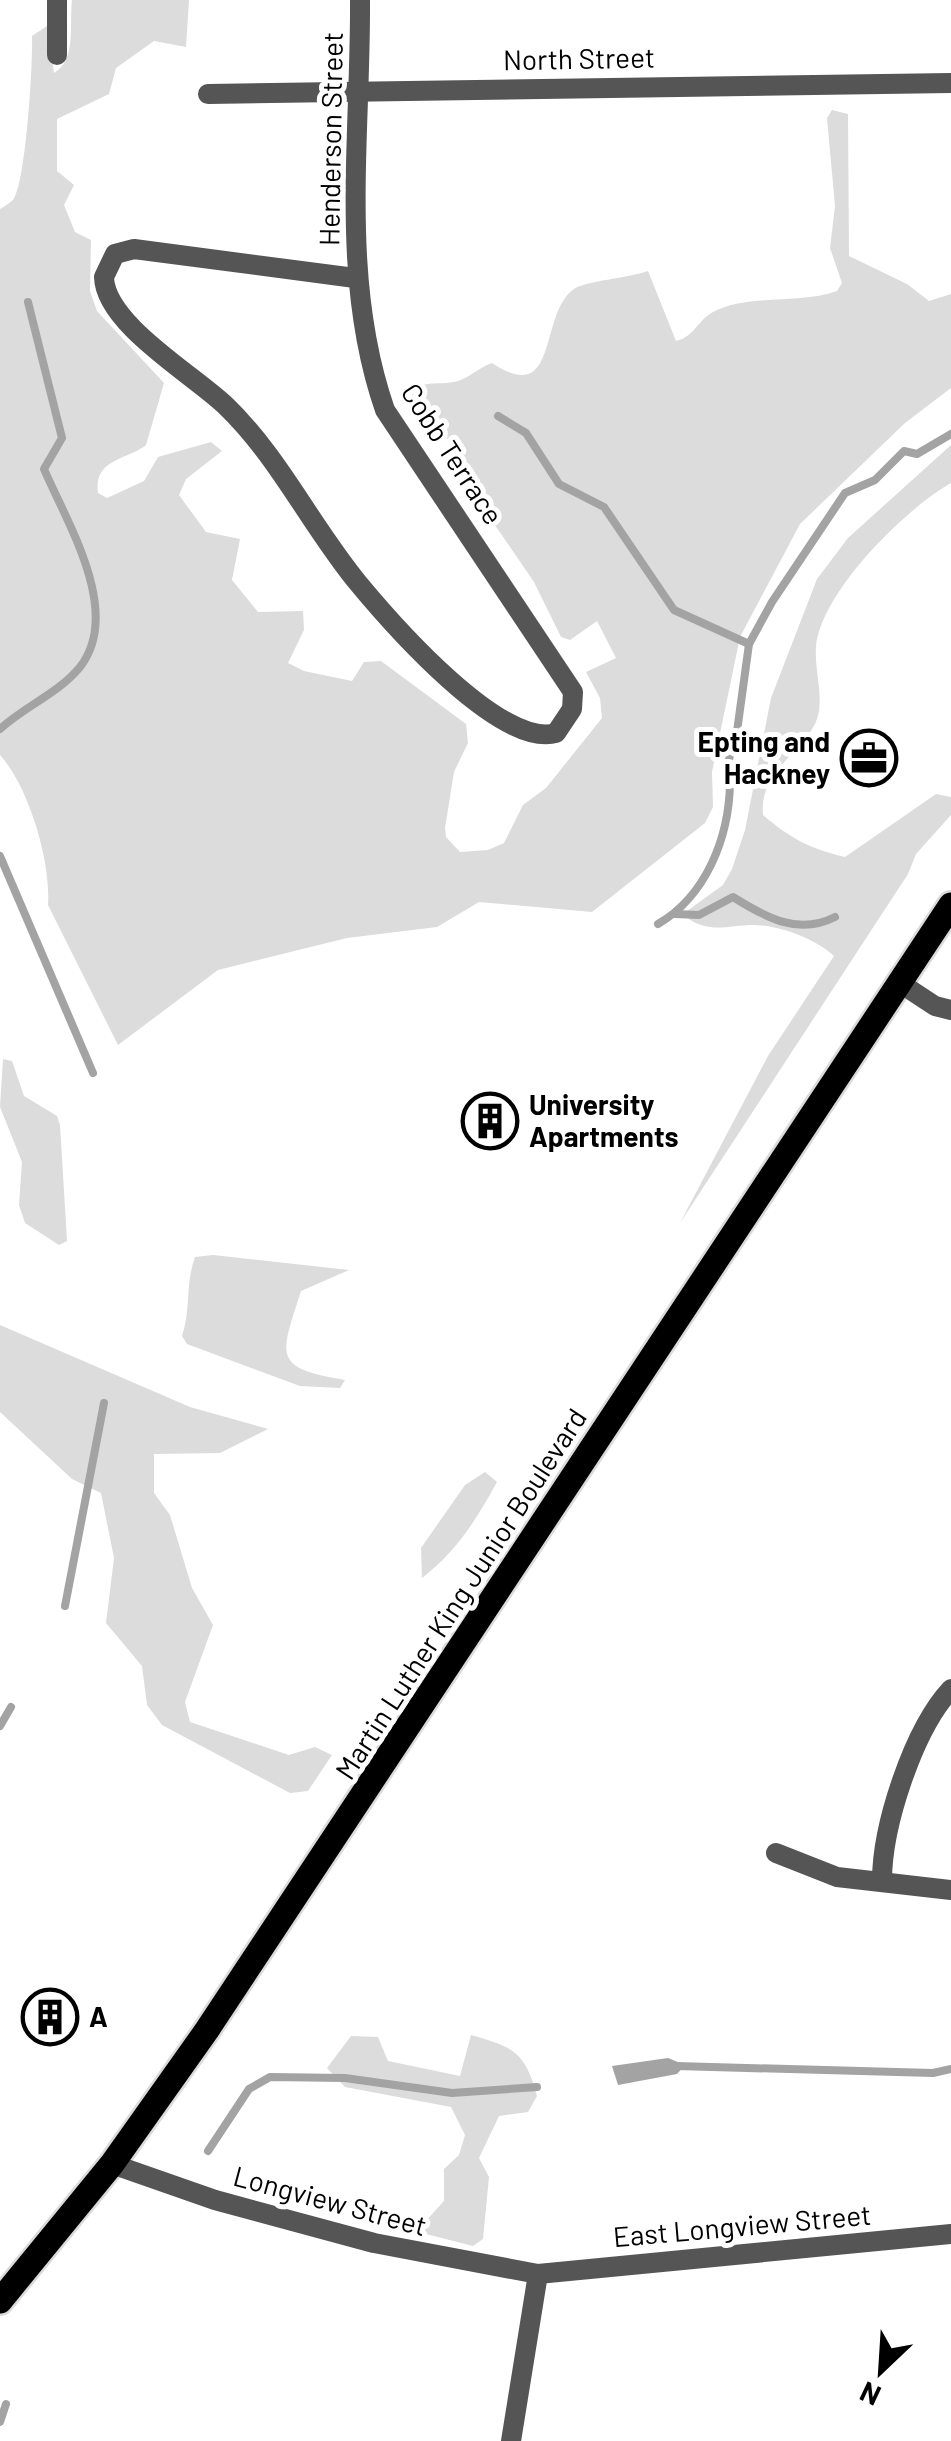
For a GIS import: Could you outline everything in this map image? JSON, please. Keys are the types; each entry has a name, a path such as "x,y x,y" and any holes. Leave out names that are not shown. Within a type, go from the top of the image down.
{"main road":[{"name":"Martin Luther King Junior Boulevard","path":"0,2301 112,2164 356,1809 951,905"}],"street":[{"path":"57,0 57,55"},
{"name":"Henderson Street","path":"355,278 360,0"},
{"name":"North Street","path":"208,94 951,83"},
{"name":"Cobb Terrace","path":"134,249 355,278 363,337 384,410 574,692 572,708 556,733 530,735 489,710 445,675 358,583 243,423 137,332 116,310 104,286 109,260 123,250 134,249"},
{"path":"900,983 936,1006 951,1010"},
{"path":"882,1881 884,1834 891,1810 931,1718 951,1690"},
{"path":"776,1853 837,1877 951,1890"},
{"name":"Longview Street","path":"112,2164 215,2200 374,2242 538,2274"},
{"name":"East Longview Street","path":"538,2274 951,2234"},
{"path":"511,2441 538,2274"}],"shaded area":[{"path":"72,0 189,0 186,47 154,41 116,68 109,94 57,119 57,171 74,185 64,205 75,232 91,240 90,291 97,311 164,383 146,445 106,467 98,482 98,493 107,498 144,481 158,457 211,442 222,451 186,479 179,495 206,532 240,539 232,580 258,612 303,611 304,630 288,663 304,671 352,681 364,662 381,661 466,724 468,743 454,772 445,828 446,837 460,852 488,850 504,843 523,805 546,788 602,718 600,698 586,672 616,658 597,621 570,640 561,637 534,582 475,496 460,443 428,429 410,412 406,404 414,390 425,384 459,381 492,363 514,374 528,374 538,366 545,352 563,301 574,289 587,284 648,271 676,341 687,336 708,315 727,306 837,291 842,283 830,248 835,206 827,118 832,110 848,114 849,256 907,284 929,301 951,294 951,388 905,423 800,524 740,637 712,772 713,807 705,823 592,912 479,902 437,927 347,938 218,970 118,1045 48,905 46,868 36,826 20,786 0,755 0,209 13,200 22,171 32,36 47,26 54,73 69,50"},
{"path":"951,445 951,483 911,512 868,554 821,625 816,647 818,715 807,736 773,776 763,800 763,815 801,842 845,857 936,794 951,797 951,815 916,854 908,874 680,1223 768,1056 834,956 786,931 754,925 704,926 687,918 687,911 723,885 732,869 745,830 771,698 817,579 848,538"},
{"path":"3,1059 12,1061 24,1096 57,1116 60,1125 67,1241 59,1245 25,1223 19,1205 22,1162 0,1107"},
{"path":"213,1255 349,1270 301,1291 286,1344 293,1363 304,1370 345,1380 340,1388 300,1386 187,1344 182,1336 192,1267 195,1257"},
{"path":"0,1325 190,1407 268,1429 220,1453 154,1454 154,1493 170,1515 192,1588 213,1625 185,1702 190,1722 289,1755 315,1747 332,1755 308,1791 290,1793 162,1725 147,1705 142,1666 106,1623 114,1558 101,1493 72,1479 0,1412"},
{"path":"485,1472 497,1482 481,1509 456,1546 422,1578 421,1548 465,1485"},
{"path":"471,2035 515,2053 528,2069 537,2096 528,2112 499,2116 479,2158 489,2177 483,2239 473,2246 422,2233 424,2223 444,2201 444,2169 459,2155 465,2135 451,2107 345,2087 327,2068 351,2036 378,2037 388,2061 460,2076"},
{"path":"668,2058 685,2065 677,2074 618,2085 612,2066"}],"waterway":[{"path":"0,729 80,667 92,645 96,620 87,568 44,469 62,438 28,302"},
{"path":"498,416 526,433 559,484 604,507 674,610 749,644"},
{"path":"658,924 689,898 712,864 729,804 729,760 735,746 749,644 772,602 845,493 875,480 904,451 917,454 951,434"},
{"path":"0,856 93,1073"},
{"path":"675,914 699,915 733,897 782,922 808,925 835,917"},
{"path":"65,1606 104,1403"},
{"path":"0,1726 11,1707"},
{"path":"676,2066 933,2073 951,2069"},
{"path":"208,2151 249,2089 270,2077 345,2078 452,2093 537,2087"},
{"path":"0,2422 6,2404"}],"place":[{"name":"Epting and Hackney","path":"869,758"},
{"name":"University Apartments","path":"490,1121"},
{"name":"A","path":"50,2017"}]}
